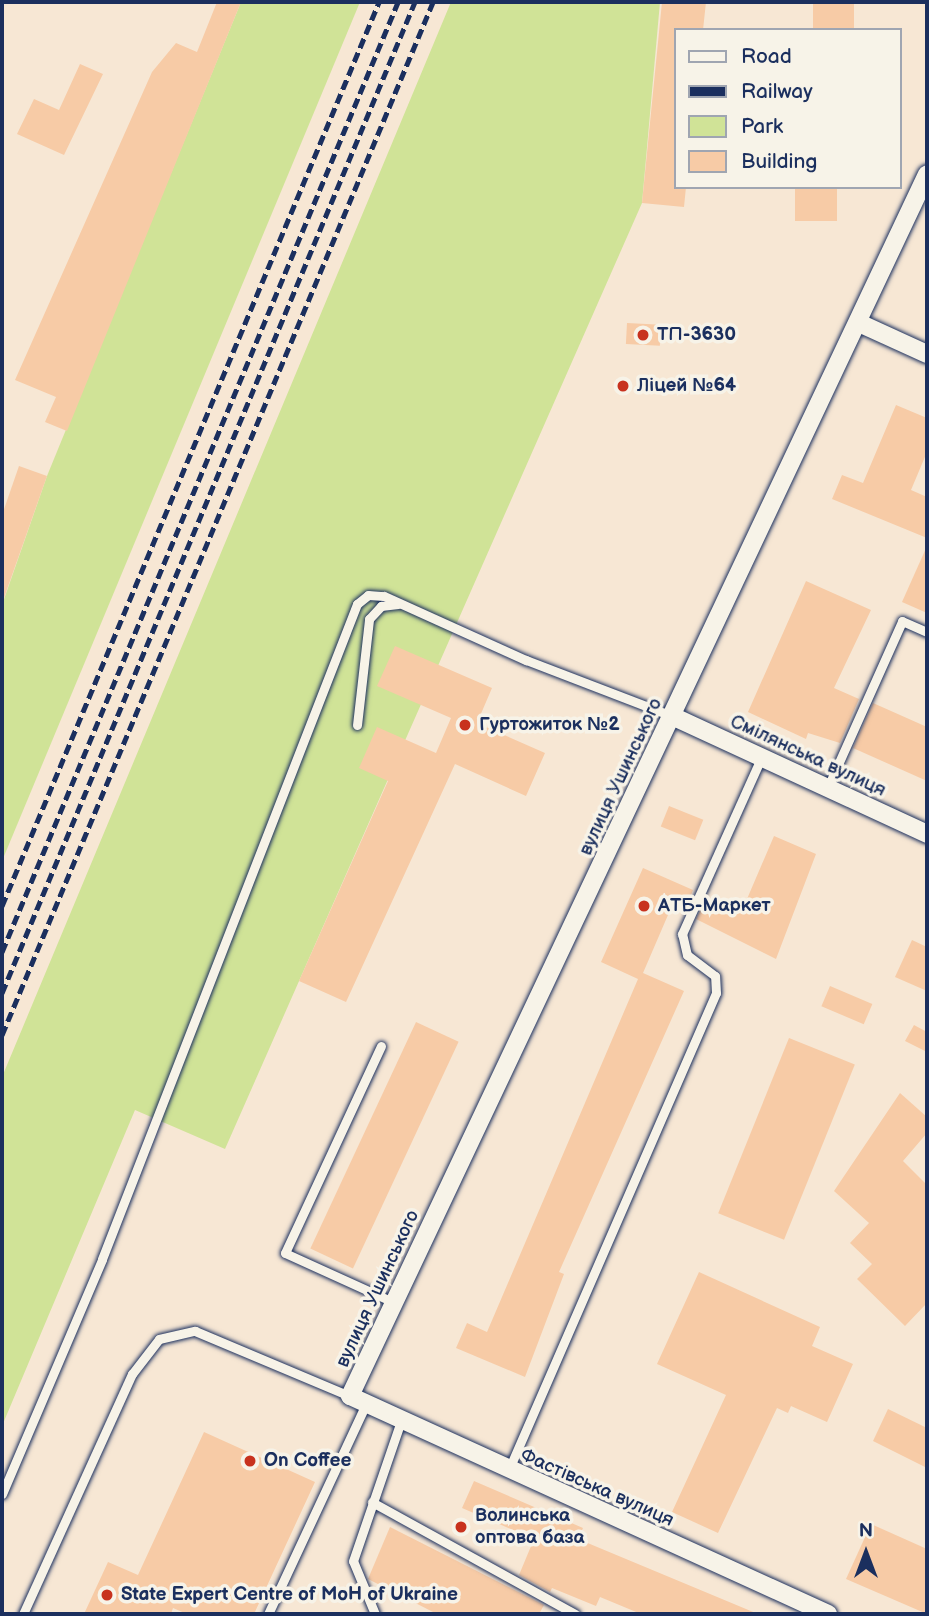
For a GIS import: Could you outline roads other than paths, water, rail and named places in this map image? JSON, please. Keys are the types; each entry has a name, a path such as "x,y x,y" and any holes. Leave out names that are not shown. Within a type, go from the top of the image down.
{"street":[{"name":"вулиця Ушинського","path":"358,1400 395,1303 927,174"},
{"path":"859,323 927,354"},
{"name":"Смілянська вулиця","path":"672,716 927,834"},
{"name":"Фастівська вулиця","path":"358,1400 508,1471 828,1614"}],"lane":[{"path":"2,1494 102,1259 356,604 368,595 400,603 526,660 672,716"},
{"path":"356,725 369,619 381,606 400,603"},
{"path":"827,789 902,621 927,632"},
{"path":"508,1471 716,993 715,976 687,955 682,934 761,758"},
{"path":"381,1046 285,1253 395,1303"},
{"path":"23,1614 132,1374 159,1339 195,1331 358,1400 268,1614"},
{"path":"375,1614 353,1560 401,1421"},
{"path":"372,1502 575,1614"}],"railway":[{"path":"2,906 379,2"},
{"path":"2,952 398,2"},
{"path":"2,993 415,2"},
{"path":"2,1035 433,2"}],"place":[{"name":"ТП-3630","path":"643,335"},
{"name":"Ліцей №64","path":"623,386"},
{"name":"Гуртожиток №2","path":"465,725"},
{"name":"АТБ-Маркет","path":"644,906"},
{"name":"On Coffee","path":"250,1461"},
{"name":"Волинська оптова база","path":"461,1527"},
{"name":"State Expert Centre of MoH of Ukraine","path":"107,1595"}]}
